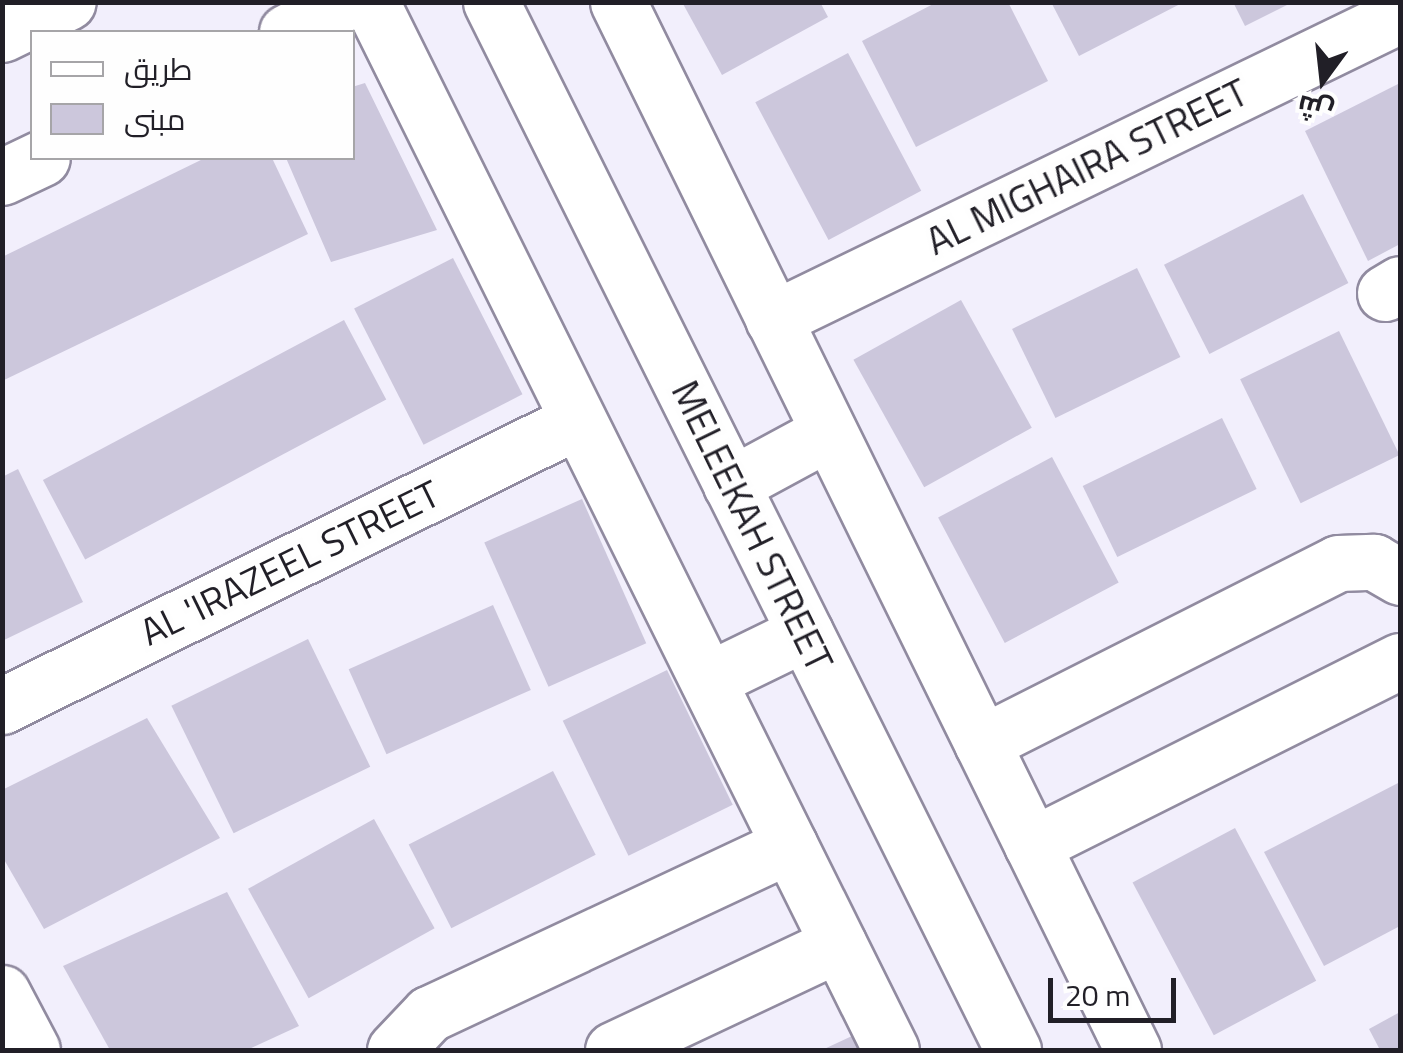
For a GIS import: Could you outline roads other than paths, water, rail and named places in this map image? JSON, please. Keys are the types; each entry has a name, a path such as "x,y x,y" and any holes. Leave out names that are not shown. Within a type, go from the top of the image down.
{"street":[{"path":"2,34 68,2"},
{"path":"291,30 346,2"},
{"path":"371,2 891,1050"},
{"name":"MELEEKAH STREET","path":"491,2 1013,1050"},
{"path":"618,2 1133,1050"},
{"name":"AL MIGHAIRA STREET","path":"773,318 1400,14"},
{"path":"2,178 38,160"},
{"name":"AL 'IRAZEEL STREET","path":"2,706 577,421"},
{"path":"731,485 829,432"},
{"path":"982,743 1338,563 1374,562 1400,577"},
{"path":"708,680 805,633"},
{"path":"1032,845 1400,661"},
{"path":"395,1050 429,1014 789,846"},
{"path":"613,1050 838,944"},
{"path":"2,994 32,1050"}]}
